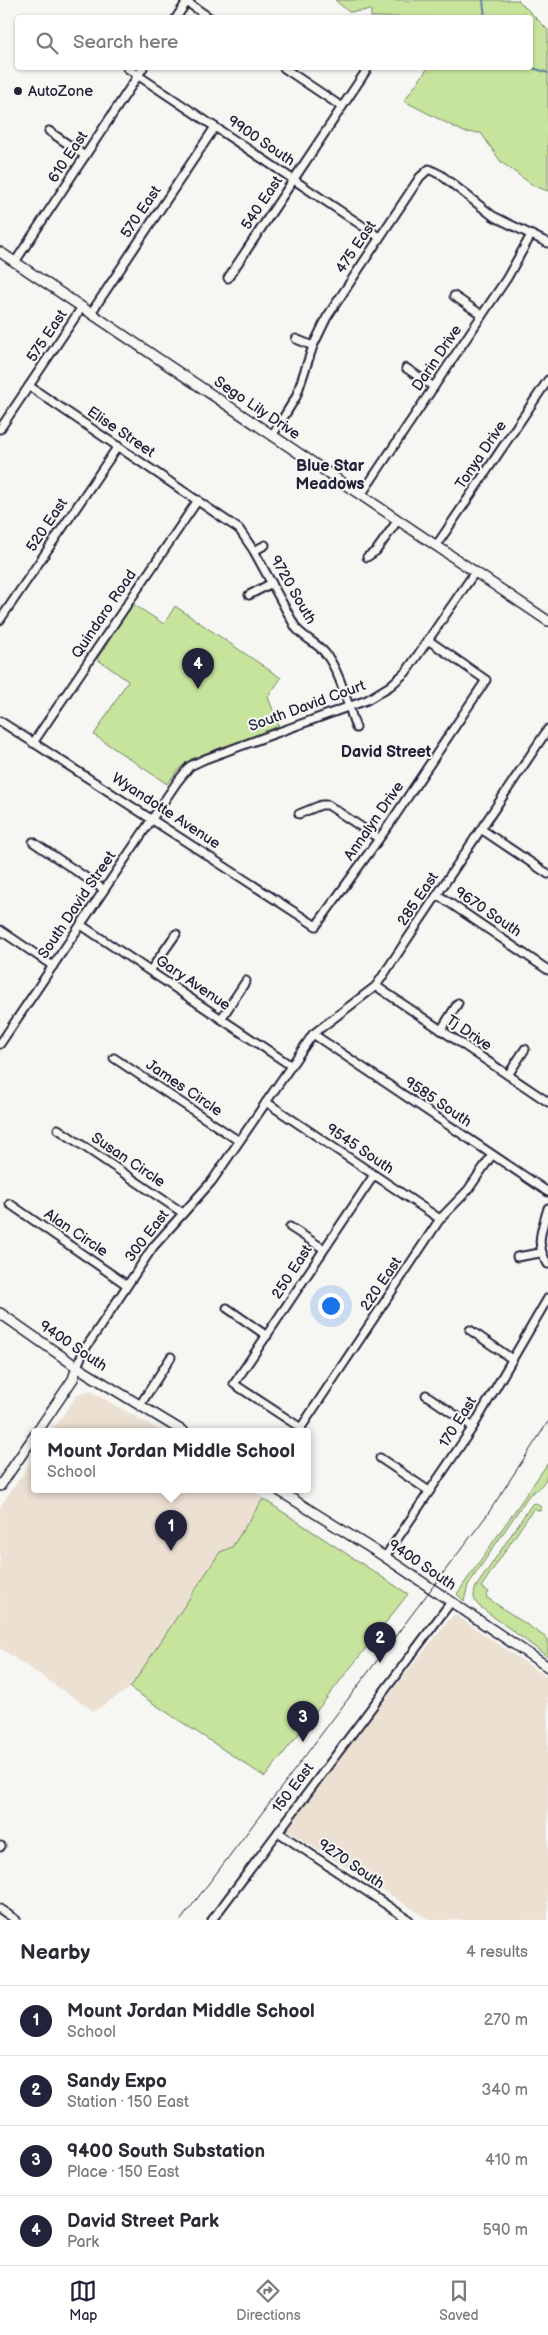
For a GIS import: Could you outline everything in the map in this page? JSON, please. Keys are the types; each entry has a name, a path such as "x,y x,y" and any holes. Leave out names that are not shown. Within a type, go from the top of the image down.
{"street":[{"path":"178,15 186,1 206,15"},
{"name":"9900 South","path":"130,70 379,238"},
{"name":"610 East","path":"15,262 142,70"},
{"path":"287,70 342,107"},
{"name":"540 East","path":"228,278 367,70"},
{"name":"570 East","path":"91,313 215,127"},
{"path":"49,131 85,156"},
{"name":"475 East","path":"272,436 296,397 313,346 335,303 420,177 429,169 442,175 493,216 531,234"},
{"path":"531,234 548,243"},
{"name":"Darin Drive","path":"361,495 518,262 531,234"},
{"name":"Sego Lily Drive","path":"0,252 548,621"},
{"path":"454,296 482,315"},
{"name":"575 East","path":"0,429 82,307"},
{"path":"296,339 313,346"},
{"path":"406,368 434,387"},
{"name":"Tonya Drive","path":"436,546 548,380"},
{"name":"Elise Street","path":"29,386 198,500"},
{"name":"520 East","path":"0,620 118,446"},
{"name":"9720 South","path":"198,500 239,529 254,551 296,628 324,651 332,662 356,728"},
{"name":"Quindaro Road","path":"33,744 198,500"},
{"path":"367,557 376,551 398,520"},
{"path":"254,551 265,545"},
{"path":"428,640 474,572"},
{"path":"248,595 272,583"},
{"name":"Annalyn Drive","path":"316,926 389,825 486,680 428,640"},
{"name":"South David Court","path":"177,782 190,766 205,759 367,700 390,686 406,672 428,640"},
{"name":"Wyandotte Avenue","path":"0,721 316,926"},
{"name":"285 East","path":"290,1065 313,1034 376,986 548,729"},
{"name":"South David Street","path":"0,1044 177,782"},
{"path":"299,814 321,805 328,805 378,838"},
{"path":"481,829 548,874"},
{"path":"33,842 103,889"},
{"name":"9670 South","path":"438,895 548,970"},
{"name":"Gary Avenue","path":"81,925 290,1065"},
{"path":"0,930 53,966"},
{"path":"150,971 176,934"},
{"path":"221,1018 246,981"},
{"name":"Tj Drive","path":"376,986 548,1102"},
{"path":"441,1030 458,1003"},
{"name":"9585 South","path":"313,1034 548,1192"},
{"path":"508,1075 525,1049"},
{"name":"James Circle","path":"114,1058 239,1141"},
{"name":"300 East","path":"40,1428 73,1379 83,1352 153,1247 212,1181 290,1065"},
{"name":"9545 South","path":"266,1102 440,1219"},
{"name":"Susan Circle","path":"58,1129 182,1213"},
{"name":"220 East","path":"301,1428 440,1219 468,1190 492,1156"},
{"name":"250 East","path":"297,1428 234,1384 374,1175"},
{"name":"Alan Circle","path":"10,1204 127,1285"},
{"path":"548,1208 541,1235 540,1253 548,1264"},
{"path":"290,1228 324,1249"},
{"path":"517,1257 540,1253"},
{"name":"170 East","path":"385,1557 473,1427 548,1298"},
{"path":"227,1308 267,1336"},
{"name":"9400 South","path":"0,1313 77,1367 177,1428"},
{"path":"470,1330 512,1359"},
{"path":"140,1406 171,1357"},
{"path":"426,1395 473,1427"},
{"path":"0,1486 31,1442"},
{"path":"380,1458 429,1491"},
{"name":"9400 South","path":"283,1493 385,1557 548,1667"},
{"name":"150 East","path":"212,1920 451,1602"},
{"name":"9270 South","path":"278,1832 409,1920"},
{"path":"0,1909 16,1920"}],"shaded area":[{"path":"90,1391 155,1428 54,1428 78,1394"},
{"path":"31,1462 31,1493 256,1493 408,1594 265,1777 130,1688 94,1711 0,1648 0,1507"},
{"path":"454,1614 548,1678 548,1920 430,1920 282,1827"}],"green space":[{"path":"335,0 518,0 533,15 371,15 371,10 349,12"},
{"path":"533,15 548,30 548,191 534,186 501,162 481,133 464,132 404,101 427,70 533,70"},
{"path":"133,604 164,624 175,606 281,678 268,697 279,726 191,759 179,769 167,784 94,735 128,681 97,659"},
{"path":"548,1463 546,1479 529,1495 468,1585 464,1601 457,1594"},
{"path":"263,1499 408,1594 265,1777 130,1688 220,1552 232,1547"},
{"path":"536,1503 542,1508 540,1511 534,1508 481,1587 489,1592 486,1597 548,1639 548,1657 479,1606 474,1597 476,1587 532,1504"}],"waterway":[{"path":"483,0 485,15"},
{"path":"533,68 548,73"}],"tram line":[{"path":"181,1920 487,1515 548,1422"}],"place":[{"name":"AutoZone","path":"18,91"},
{"name":"David Street Park","path":"198,689"},
{"name":"Mount Jordan Middle School","path":"171,1551"},
{"name":"Sandy Expo","path":"380,1663"},
{"name":"9400 South Substation","path":"303,1742"}],"district":[{"name":"Blue Star Meadows","path":"330,475"},
{"name":"David Street","path":"386,752"}]}
